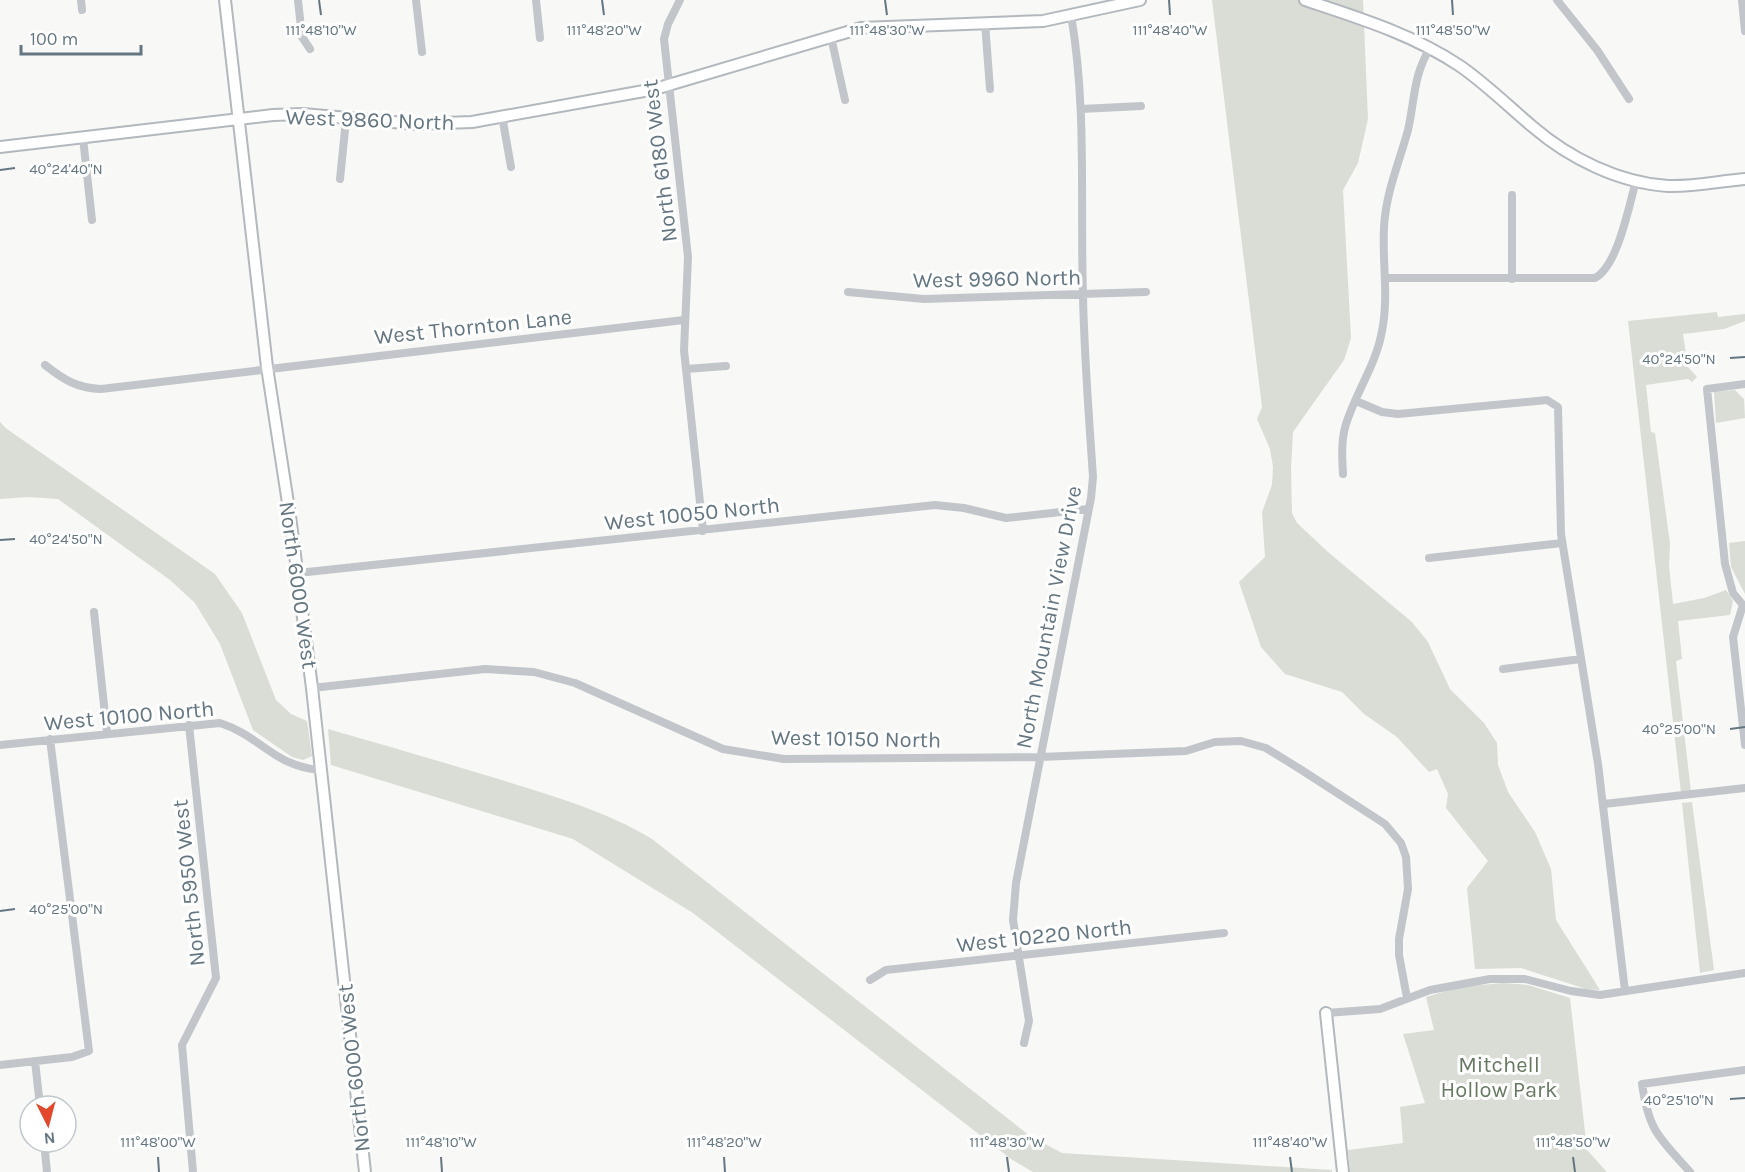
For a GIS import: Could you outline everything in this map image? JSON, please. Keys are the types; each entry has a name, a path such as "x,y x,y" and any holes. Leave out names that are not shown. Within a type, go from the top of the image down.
{"street":[{"path":"81,0 82,10"},
{"name":"North 6000 West","path":"225,0 267,368 298,573 312,688 364,1172"},
{"path":"298,0 302,37 310,49"},
{"path":"416,0 422,52"},
{"path":"536,0 540,38"},
{"name":"North 6180 West","path":"680,0 668,24 664,39 688,257 684,320 686,369 703,531"},
{"path":"668,85 861,28 1043,21 1140,0"},
{"path":"1305,0 1389,28 1430,48 1481,81 1559,147 1597,167 1636,181 1678,186 1745,179"},
{"path":"1557,0 1597,50 1629,99"},
{"path":"1742,0 1745,31"},
{"name":"North Mountain View Drive","path":"1024,1042 1029,1022 1013,920 1016,883 1088,509 1092,477 1083,294 1081,109 1077,49 1071,15"},
{"path":"985,23 990,89"},
{"path":"831,37 845,100"},
{"path":"1342,474 1344,434 1375,359 1382,333 1385,278 1384,226 1389,188 1409,124 1416,74 1430,48"},
{"name":"West 9860 North","path":"0,147 237,118 303,114 346,120 443,125 618,97 668,85"},
{"path":"1081,109 1142,106"},
{"path":"502,116 511,167"},
{"path":"340,179 346,120"},
{"path":"83,138 92,220"},
{"path":"1385,278 1587,280 1602,274 1620,236 1636,181"},
{"path":"1512,195 1512,279"},
{"name":"West 9960 North","path":"848,291 924,299 1146,292"},
{"name":"West Thornton Lane","path":"267,368 684,320"},
{"path":"45,365 66,382 85,388 267,368"},
{"path":"686,369 726,366"},
{"path":"1745,384 1707,389 1725,564 1733,593 1744,606 1733,637 1745,745"},
{"path":"1356,401 1382,412 1406,414 1544,400 1554,402 1560,413 1562,543 1604,804 1625,992"},
{"name":"West 10050 North","path":"298,573 935,505 964,508 1006,518 1088,509"},
{"path":"1430,558 1562,543"},
{"path":"94,612 107,733"},
{"path":"1503,669 1581,659"},
{"name":"West 10150 North","path":"312,688 486,669 534,672 575,682 723,749 784,759 1040,757 1186,751 1215,742 1241,741 1266,748 1385,824 1401,843 1406,857 1408,889 1399,939 1399,955 1407,998"},
{"name":"West 10100 North","path":"0,745 220,723 240,729 283,762 305,769 320,770"},
{"name":"North 5950 West","path":"189,725 216,978 182,1045 193,1172"},
{"path":"0,1065 72,1057 89,1051 50,739"},
{"path":"1604,804 1745,788"},
{"name":"West 10220 North","path":"870,980 886,970 1224,933"},
{"path":"1343,1172 1326,1013 1380,1009 1430,990 1490,978 1525,979 1590,994 1625,992 1745,973"},
{"path":"35,1061 39,1094"},
{"path":"1690,1172 1654,1132 1646,1113 1642,1084 1745,1070"},
{"path":"45,1154 47,1172"}],"green space":[{"path":"1212,0 1363,0 1368,119 1358,163 1343,190 1351,338 1344,360 1293,432 1292,513 1297,523 1328,552 1412,622 1428,642 1450,689 1484,723 1497,743 1498,765 1508,792 1535,832 1551,869 1556,920 1600,990 1586,989 1521,968 1475,969 1467,888 1488,861 1446,808 1448,794 1437,769 1429,772 1397,737 1364,714 1342,692 1285,674 1261,647 1239,582 1265,557 1262,512 1272,485 1273,467 1270,449 1257,419 1262,407"},
{"path":"1717,312 1718,317 1745,314 1745,321 1724,329 1683,334 1688,367 1697,377 1692,382 1688,379 1646,385 1651,432 1655,433 1670,544 1669,566 1673,604 1704,598 1726,590 1733,601 1730,615 1678,621 1682,659 1676,661 1691,792 1681,793 1628,321"},
{"path":"1735,390 1744,399 1745,418 1716,423 1714,392"},
{"path":"0,422 215,574 242,613 276,700 291,714 307,721 312,756 303,760 292,757 253,730 220,644 195,603 170,580 58,499 29,497 0,499"},
{"path":"1745,541 1745,594 1731,567 1729,543"},
{"path":"328,729 556,797 595,811 652,839 1030,1136 1062,1153 1332,1170 1332,1172 1033,1172 1011,1159 693,913 573,839 331,765"},
{"path":"1692,802 1714,970 1700,973 1682,803"},
{"name":"Mitchell Hollow Park","path":"1503,983 1528,985 1570,998 1587,1150 1607,1172 1350,1172 1348,1150 1403,1143 1400,1107 1425,1103 1403,1034 1434,1030 1426,997 1460,987"}]}
